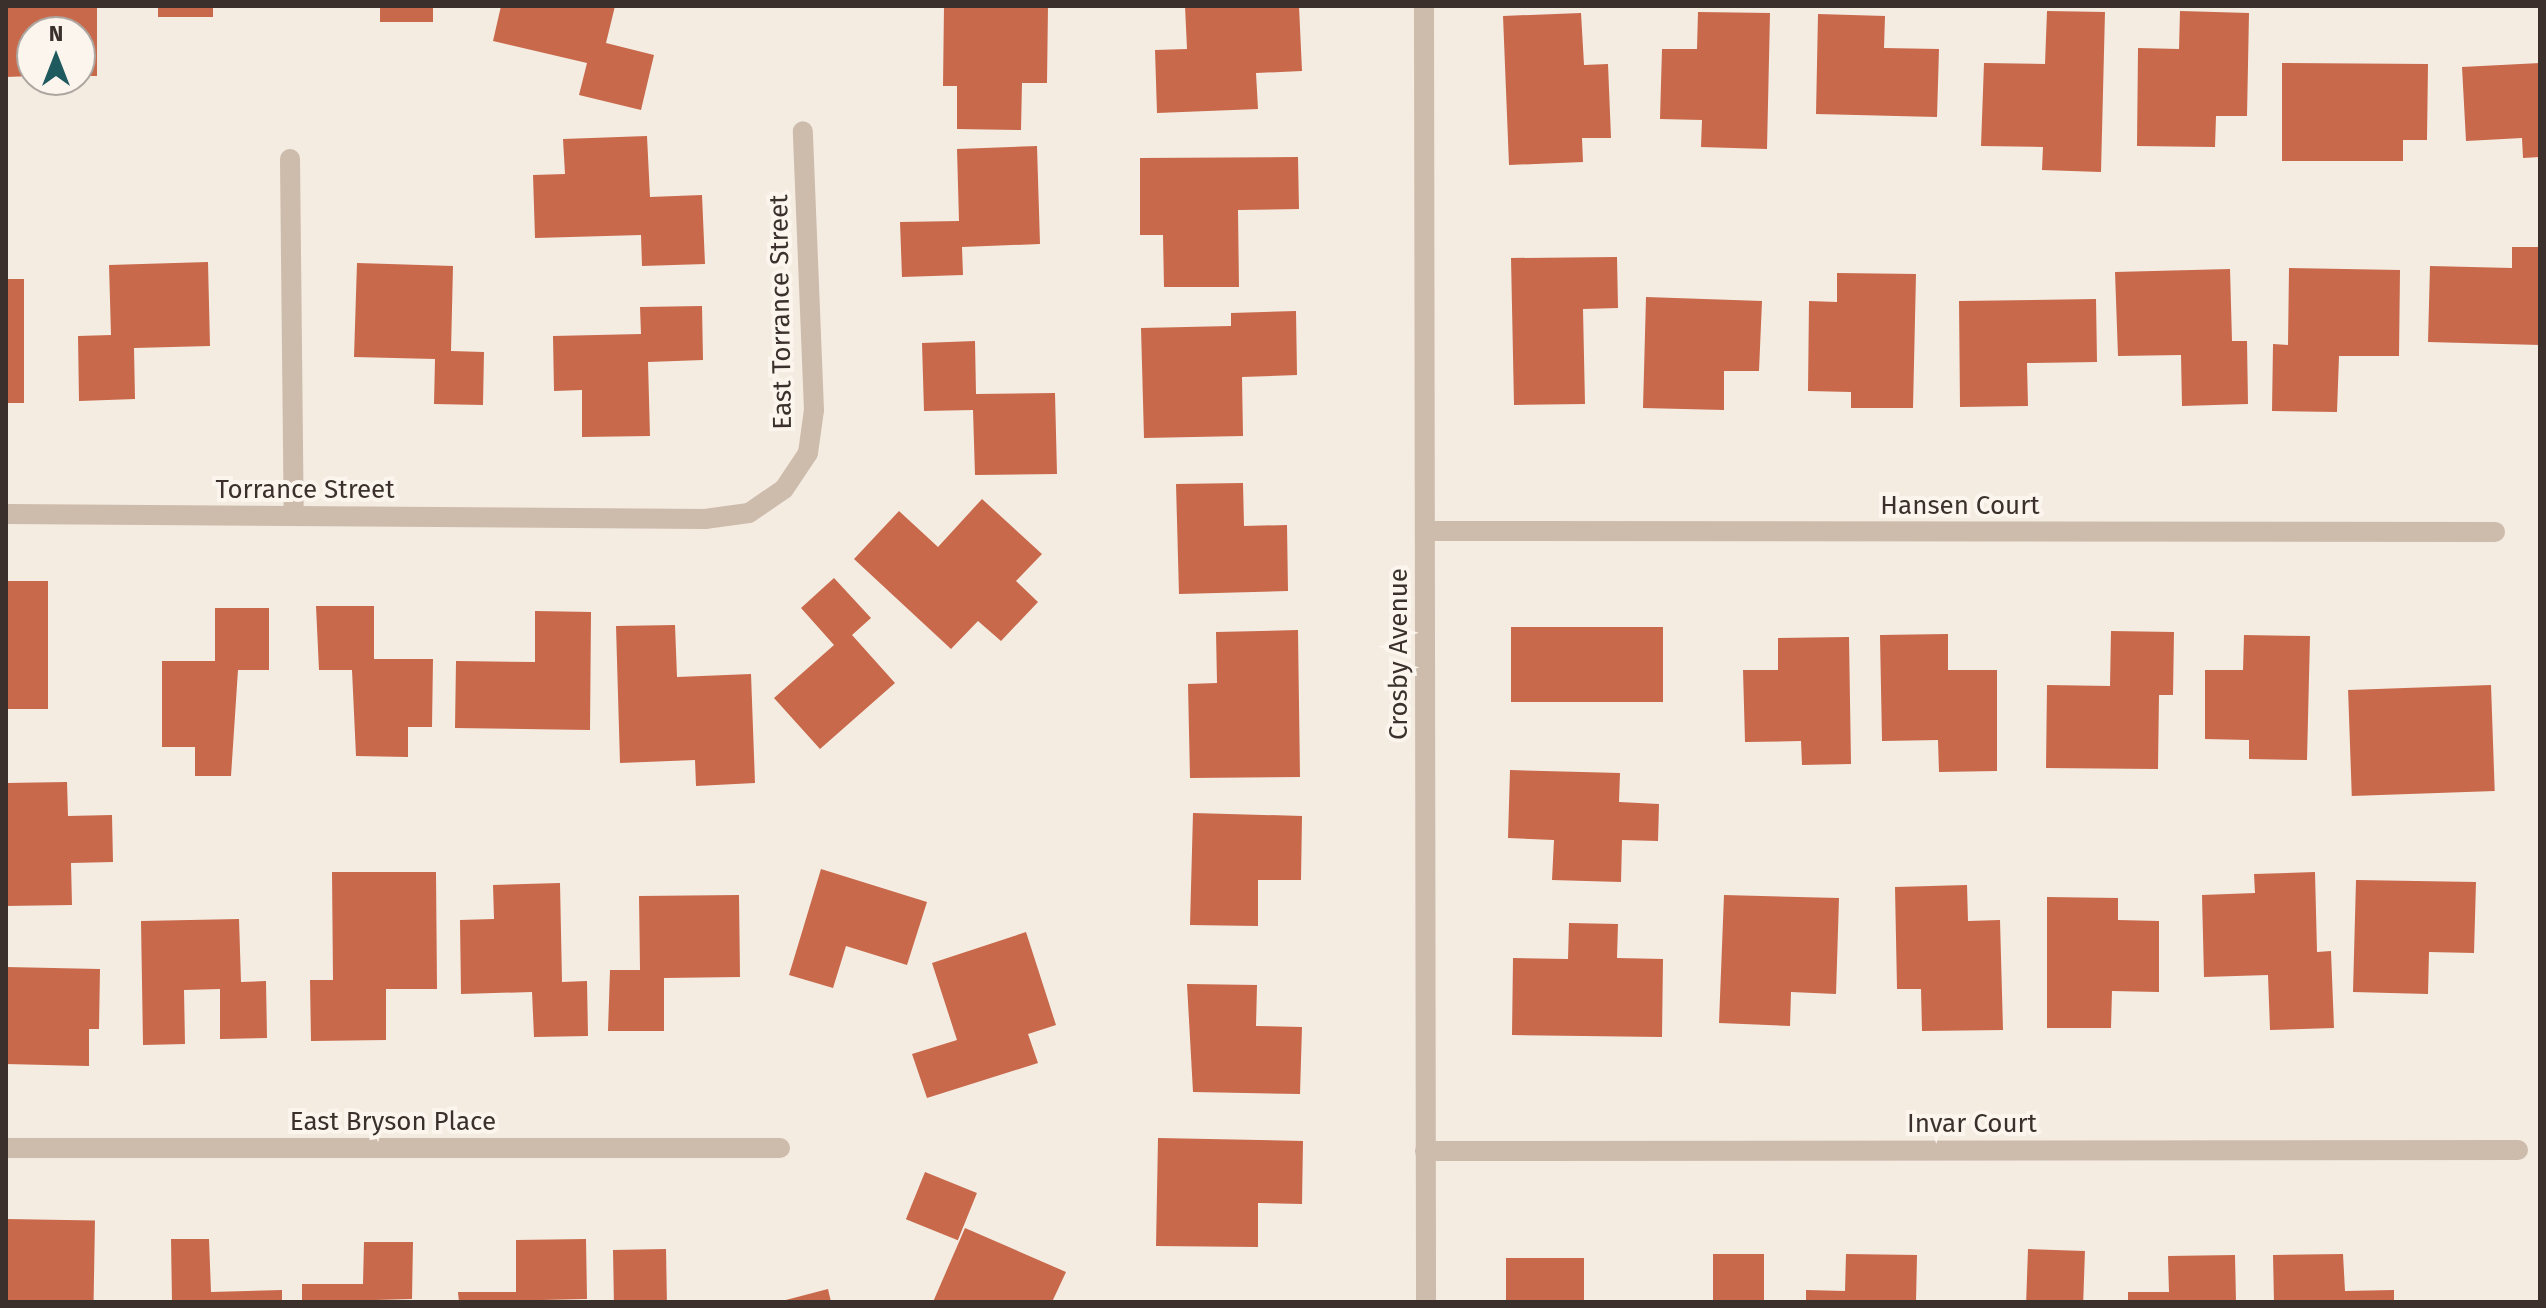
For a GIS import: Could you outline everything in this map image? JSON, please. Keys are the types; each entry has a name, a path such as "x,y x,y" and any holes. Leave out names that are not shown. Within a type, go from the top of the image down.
{"street":[{"name":"Crosby Avenue","path":"1424,6 1426,1302"},
{"name":"East Torrance Street","path":"604,518 749,513 784,489 808,453 814,410 803,131"},
{"path":"290,159 294,516"},
{"name":"Torrance Street","path":"6,514 604,518"},
{"name":"Hansen Court","path":"1425,531 2495,532"},
{"name":"East Bryson Place","path":"6,1148 780,1148"},
{"name":"Invar Court","path":"1425,1151 2518,1150"}],"building":[{"path":"6,6 97,6 97,76 96,16 16,16 16,77 6,77"},
{"path":"158,6 213,6 213,17 158,17"},
{"path":"380,6 433,6 433,22 380,22"},
{"path":"501,6 615,6 606,43 654,55 641,110 579,95 587,63 493,41"},
{"path":"944,6 1048,6 1047,83 1022,83 1021,130 957,129 957,86 943,86"},
{"path":"1185,6 1299,6 1302,71 1256,73 1258,109 1157,113 1155,50 1187,49"},
{"path":"2047,11 2105,12 2101,172 2042,170 2043,147 1981,146 1984,63 2045,64"},
{"path":"2180,11 2249,13 2247,116 2216,116 2215,147 2137,146 2138,48 2179,49"},
{"path":"1698,12 1770,13 1767,149 1701,147 1702,120 1660,119 1662,49 1697,49"},
{"path":"1581,13 1584,65 1608,64 1611,138 1582,138 1583,162 1509,165 1503,16"},
{"path":"1818,14 1885,16 1884,48 1939,49 1937,117 1816,114"},
{"path":"2282,63 2428,64 2427,140 2403,140 2403,161 2282,161"},
{"path":"2540,63 2540,157 2523,158 2522,138 2466,141 2462,67"},
{"path":"647,136 650,197 702,195 705,264 642,266 641,235 535,238 533,175 565,174 563,139"},
{"path":"1037,146 1040,244 962,247 963,275 902,277 900,222 959,221 957,149"},
{"path":"1298,157 1299,209 1238,210 1239,287 1164,287 1163,235 1140,235 1140,158"},
{"path":"2512,247 2540,247 2540,345 2428,342 2430,266 2512,268"},
{"path":"1617,257 1618,308 1583,309 1585,404 1514,405 1511,258"},
{"path":"208,262 210,346 134,348 135,399 79,401 78,336 111,335 109,265"},
{"path":"357,263 453,266 451,351 484,352 483,405 434,404 435,359 354,357"},
{"path":"2289,268 2400,270 2399,356 2339,356 2337,412 2272,411 2273,344 2288,345"},
{"path":"2230,269 2232,341 2247,341 2248,404 2182,406 2181,355 2118,356 2115,272"},
{"path":"1837,273 1916,274 1913,408 1851,408 1851,392 1808,391 1809,301 1837,302"},
{"path":"6,279 24,279 24,403 6,403"},
{"path":"1646,297 1762,301 1759,371 1724,371 1724,410 1643,408"},
{"path":"2096,299 2097,362 2027,363 2028,406 1960,407 1959,301"},
{"path":"702,306 703,360 648,362 650,436 582,437 582,390 554,391 553,336 641,334 640,307"},
{"path":"1296,311 1297,375 1242,377 1243,436 1144,438 1141,328 1231,326 1231,313"},
{"path":"975,341 976,394 1055,393 1057,474 975,475 973,410 924,411 922,343"},
{"path":"1243,483 1244,526 1287,525 1288,591 1179,594 1176,484"},
{"path":"982,499 1042,554 1016,581 1038,602 1001,641 978,621 951,649 854,559 899,511 938,547"},
{"path":"834,578 871,618 852,635 895,683 820,749 774,698 834,645 801,608"},
{"path":"6,581 48,581 48,709 6,709"},
{"path":"316,606 374,606 374,659 433,659 432,727 408,727 408,757 356,756 352,670 319,670"},
{"path":"215,608 269,608 269,670 238,670 231,776 195,776 195,747 162,747 162,661 215,661"},
{"path":"535,611 591,612 590,730 455,728 456,661 535,662"},
{"path":"675,625 677,677 751,674 755,783 696,786 695,760 620,763 616,626"},
{"path":"1511,627 1663,627 1663,702 1511,702"},
{"path":"1298,630 1300,777 1190,778 1188,684 1217,683 1216,632"},
{"path":"2111,631 2174,632 2173,695 2159,695 2158,769 2046,768 2047,685 2110,686"},
{"path":"1948,634 1948,670 1997,670 1997,771 1939,772 1938,740 1882,741 1880,635"},
{"path":"2244,635 2310,636 2307,760 2249,759 2249,740 2205,739 2205,670 2243,670"},
{"path":"1849,637 1851,764 1802,765 1801,741 1745,742 1743,670 1778,670 1778,638"},
{"path":"2491,685 2495,791 2352,796 2348,690"},
{"path":"1510,770 1620,773 1619,802 1659,804 1658,841 1622,840 1621,882 1552,880 1554,840 1508,838"},
{"path":"67,782 68,816 112,815 113,862 71,863 72,905 6,906 6,783"},
{"path":"1193,813 1302,816 1301,880 1258,880 1258,926 1190,925"},
{"path":"821,869 927,902 907,965 846,946 833,988 789,975"},
{"path":"332,872 436,872 437,989 386,989 386,1040 311,1041 310,980 333,980"},
{"path":"2315,872 2317,952 2331,951 2334,1028 2270,1030 2268,975 2204,977 2202,895 2255,893 2254,874"},
{"path":"2356,880 2476,882 2474,953 2429,952 2428,994 2353,992"},
{"path":"560,883 562,982 587,981 588,1036 534,1037 532,992 461,994 460,920 494,919 493,885"},
{"path":"1967,885 1968,921 2000,920 2003,1030 1922,1031 1921,989 1897,989 1895,887"},
{"path":"739,895 740,977 664,978 664,1031 608,1031 610,970 640,970 639,896"},
{"path":"1724,895 1839,898 1836,994 1791,992 1790,1026 1719,1023"},
{"path":"2047,897 2118,898 2118,920 2159,921 2159,992 2112,991 2111,1028 2047,1028"},
{"path":"239,919 241,982 266,981 267,1038 220,1039 220,989 184,990 185,1044 143,1045 141,921"},
{"path":"1569,923 1618,924 1617,958 1663,959 1662,1037 1512,1035 1513,958 1568,959"},
{"path":"1026,932 1056,1025 1028,1034 1038,1063 927,1098 912,1054 957,1040 932,963"},
{"path":"6,967 100,969 99,1029 89,1029 89,1066 6,1064"},
{"path":"1187,984 1257,985 1256,1026 1302,1027 1300,1094 1193,1092"},
{"path":"1158,1138 1303,1141 1302,1204 1258,1203 1258,1247 1156,1246"},
{"path":"925,1172 977,1193 958,1240 906,1219"},
{"path":"6,1219 95,1221 94,1302 6,1302"},
{"path":"965,1228 1066,1272 1052,1302 933,1302"},
{"path":"171,1239 209,1239 211,1292 282,1290 282,1302 172,1302"},
{"path":"586,1239 587,1299 459,1302 458,1292 516,1292 516,1240"},
{"path":"364,1242 413,1242 412,1299 302,1302 302,1284 363,1284"},
{"path":"666,1249 667,1302 614,1302 613,1250"},
{"path":"2028,1249 2085,1251 2083,1302 2026,1302"},
{"path":"1713,1254 1764,1254 1764,1302 1713,1302"},
{"path":"1846,1254 1917,1255 1916,1302 1806,1302 1806,1290 1845,1291"},
{"path":"2343,1254 2345,1291 2394,1290 2394,1302 2274,1302 2273,1255"},
{"path":"2235,1255 2236,1302 2128,1302 2128,1292 2169,1292 2168,1256"},
{"path":"1506,1258 1584,1258 1584,1302 1506,1302"},
{"path":"828,1289 831,1302 782,1302 782,1301"}]}
